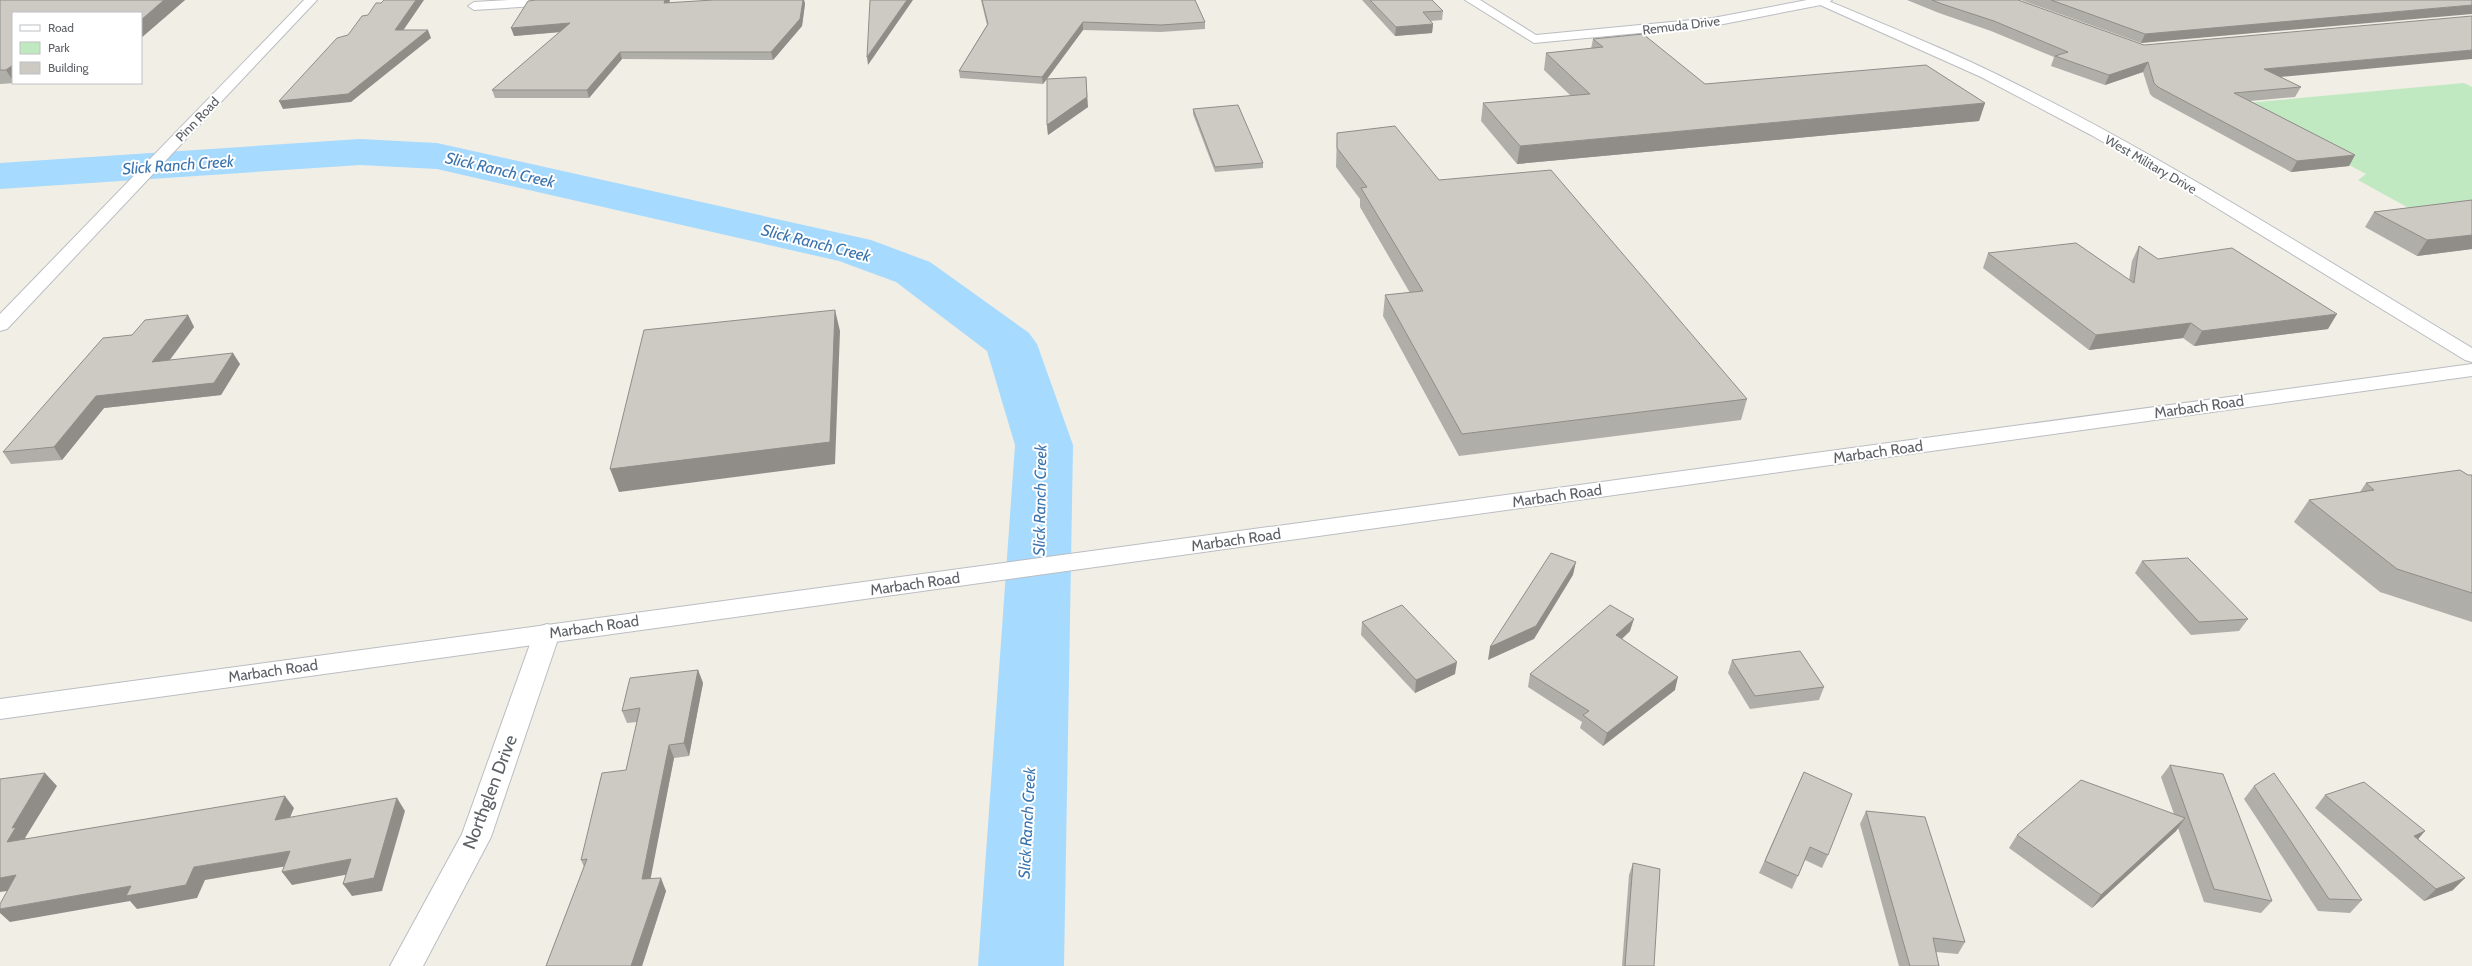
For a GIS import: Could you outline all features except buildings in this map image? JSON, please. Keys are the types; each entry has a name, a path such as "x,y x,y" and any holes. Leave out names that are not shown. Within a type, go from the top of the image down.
{"street":[{"name":"Pinn Road","path":"0,325 311,0"},
{"path":"476,3 566,0"},
{"name":"Remuda Drive","path":"1470,0 1534,39 1712,22 1820,1"},
{"path":"1760,0 1781,9"},
{"name":"West Military Drive","path":"1820,1 1953,59 2065,115 2142,158 2472,356"},
{"name":"Marbach Road","path":"0,709 2472,370"},
{"name":"Northglen Drive","path":"406,966 476,837 547,633"}],"green space":[{"path":"2464,83 2472,87 2472,213 2416,212 2358,180 2366,174 2235,104"}],"waterway":[{"name":"Slick Ranch Creek","path":"0,176 360,152 437,156 854,250 913,272 1011,344 1044,445 1021,966"}]}
